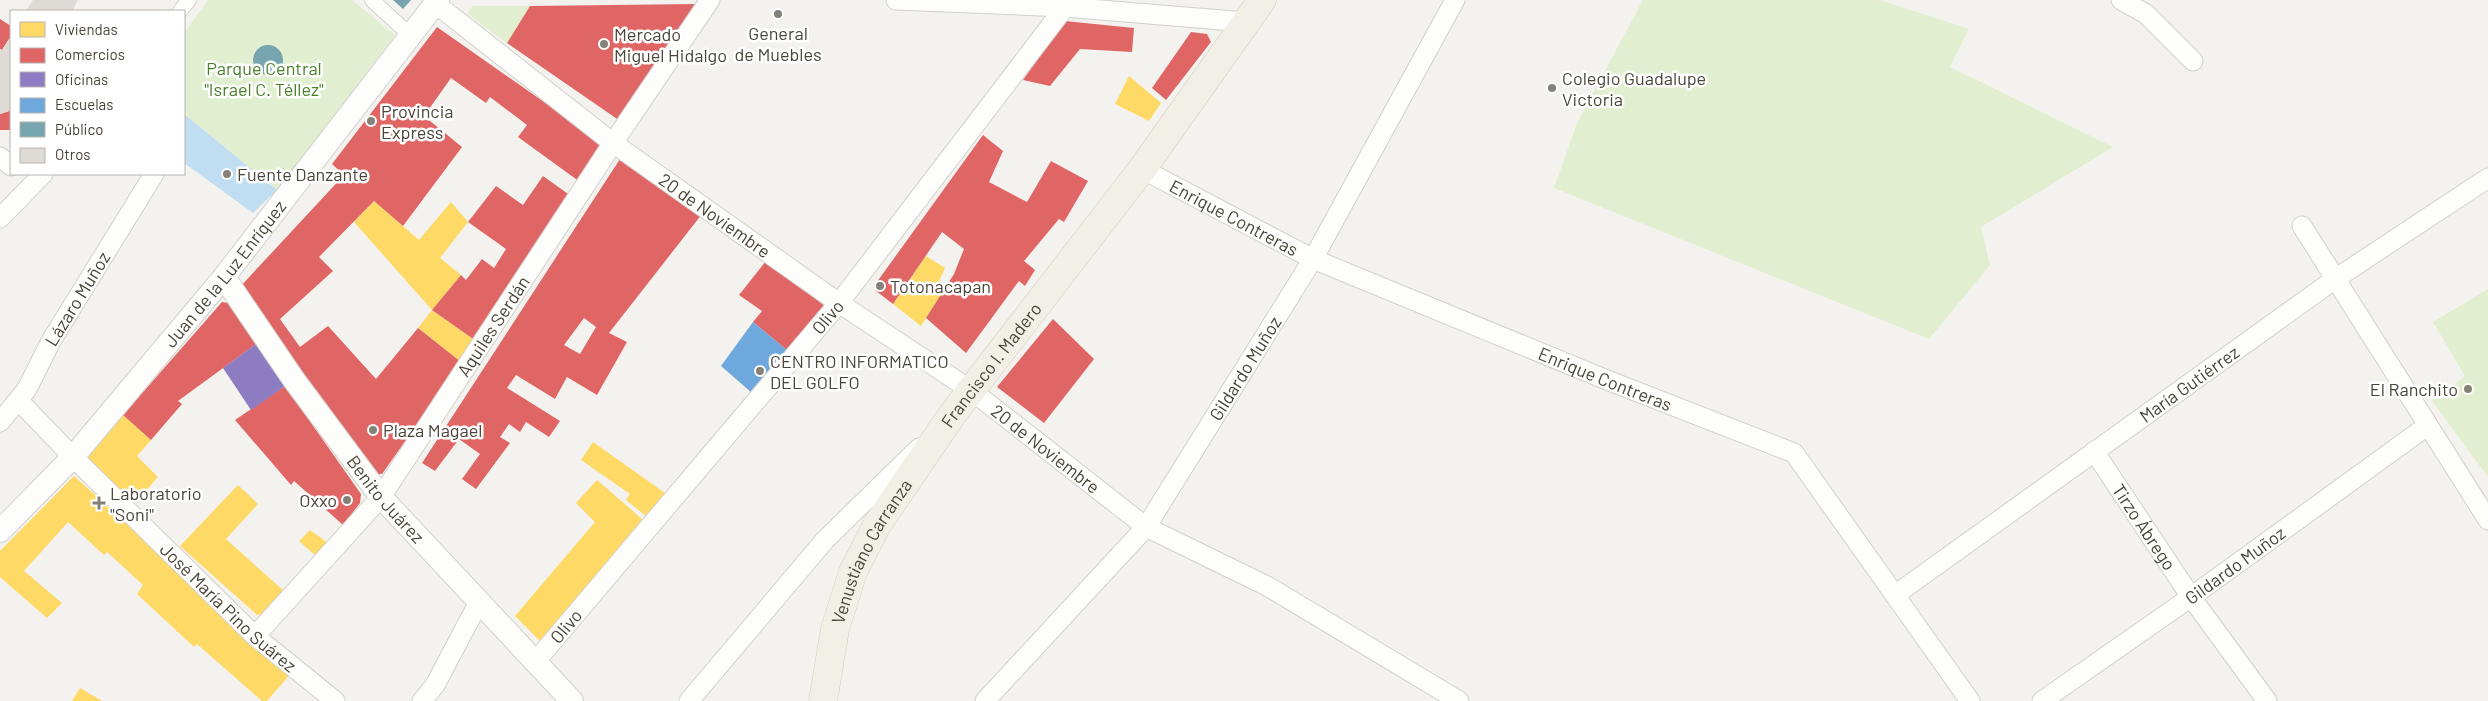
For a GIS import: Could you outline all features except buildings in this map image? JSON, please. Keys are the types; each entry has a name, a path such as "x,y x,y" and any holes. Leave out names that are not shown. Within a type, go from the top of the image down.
{"main road":[{"name":"Francisco I. Madero","path":"952,416 1142,169 1254,11"},
{"name":"Venustiano Carranza","path":"823,701 835,629 853,572 877,525 952,416"}],"street":[{"path":"181,10 189,0"},
{"path":"372,0 411,36"},
{"name":"Aquiles Serdán","path":"255,636 381,497 710,0"},
{"path":"896,0 1065,7 1254,11"},
{"name":"Gildardo Muñoz","path":"985,701 1146,528 1313,259 1455,0"},
{"path":"2121,0 2146,14 2193,61"},
{"name":"Juan de la Luz Enríquez","path":"4,522 73,457 224,277 437,2"},
{"name":"20 de Noviembre","path":"437,2 613,144 839,303 972,391 1146,528 1267,586 1459,701"},
{"name":"Olivo","path":"536,661 839,303 1065,7"},
{"path":"0,157 10,165"},
{"name":"Enrique Contreras","path":"1142,169 1313,259 1606,380 1794,453 1970,701"},
{"name":"Lázaro Muñoz","path":"0,422 19,401 51,341 153,175"},
{"path":"0,218 33,177"},
{"name":"María Gutiérrez","path":"1896,595 2335,279 2488,178"},
{"path":"2302,226 2488,520"},
{"name":"Benito Juárez","path":"224,277 294,380 381,497 572,701"},
{"name":"José María Pino Suárez","path":"19,401 73,457 255,636 335,701"},
{"name":"Francisco I. Madero","path":"689,701 825,540 952,416"},
{"name":"Gildardo Muñoz","path":"2042,701 2191,597 2427,426"},
{"name":"Tirzo Ábrego","path":"2094,451 2191,597 2267,701"},
{"path":"422,701 435,685 479,602"}],"green space":[{"name":"Parque Central \"Israel C. Téllez\"","path":"208,0 352,0 395,35 277,190 185,115 185,32"},
{"path":"1643,0 1880,0 1969,29 1950,67 2113,147 1981,227 1990,265 1929,339 1554,188 1577,123"},
{"path":"472,6 530,6 507,43 467,14"},
{"name":"El Ranchito","path":"2488,289 2488,477 2432,401 2465,376 2433,322"}],"water":[{"name":"Fuente Danzante","path":"185,115 277,190 253,213 185,164"}],"place":[{"name":"General de Muebles","path":"778,14"},
{"name":"Mercado Miguel Hidalgo","path":"604,44"},
{"name":"Colegio Guadalupe Victoria","path":"1552,88"},
{"name":"Provincia Express","path":"371,121"},
{"name":"Fuente Danzante","path":"227,174"},
{"name":"Totonacapan","path":"880,286"},
{"name":"CENTRO INFORMATICO DEL GOLFO","path":"760,371"},
{"name":"El Ranchito","path":"2468,389"},
{"name":"Plaza Magael","path":"373,430"},
{"name":"Oxxo","path":"347,500"},
{"name":"Laboratorio \"Soni\"","path":"99,503"}]}
